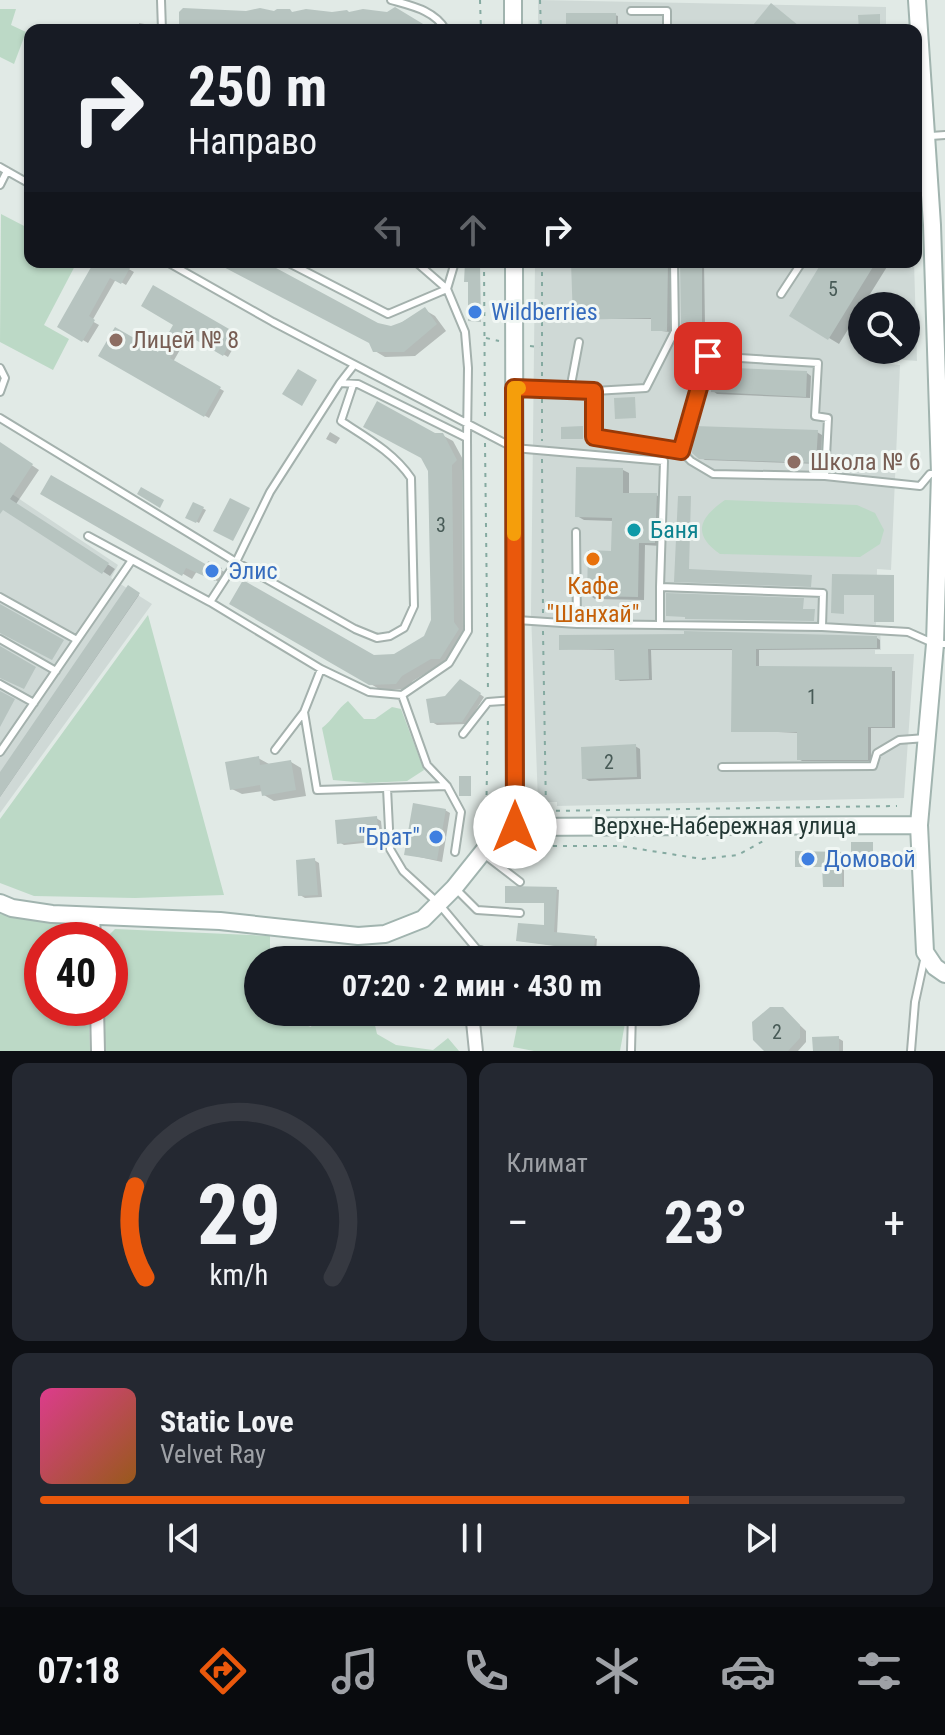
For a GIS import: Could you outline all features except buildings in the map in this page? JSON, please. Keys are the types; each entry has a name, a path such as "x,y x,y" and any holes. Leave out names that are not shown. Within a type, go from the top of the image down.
{"street":[{"path":"513,0 513,24"},
{"path":"917,0 918,24"},
{"path":"922,137 931,224 943,474 940,644 926,738 919,825 925,952 935,967 945,974"},
{"path":"0,903 12,908 52,914 220,921 358,936 385,934 423,919 454,888 481,852 515,827 514,268"},
{"name":"Верхне-Набережная улица","path":"515,827 919,825"},
{"path":"93,915 93,922"},
{"path":"97,1026 98,1051"},
{"path":"473,1026 476,1051"}],"lane":[{"path":"161,0 162,24"},
{"path":"391,0 422,8 443,24"},
{"path":"631,11 667,11 667,24"},
{"path":"922,137 945,135"},
{"path":"0,185 3,169 24,181"},
{"path":"178,268 514,448 664,461 660,625"},
{"path":"299,268 388,314 447,289"},
{"path":"88,536 210,602 321,669 369,692 402,695 449,663 468,631 465,332 447,289 423,268"},
{"path":"447,289 453,268"},
{"path":"514,388 594,391 646,388 675,331 674,268"},
{"path":"781,294 798,268"},
{"path":"570,390 579,342"},
{"path":"681,451 708,356 818,363 815,416 828,418 825,476"},
{"path":"210,602 236,562 270,492 354,365"},
{"path":"0,368 5,378 0,392"},
{"path":"340,383 358,384 467,438"},
{"path":"0,418 236,562 355,629 377,638 390,636 404,628 414,606 411,478 385,450 341,421 353,385"},
{"path":"594,391 594,437 681,451 713,474 825,476 920,486 930,474 943,474"},
{"path":"576,532 577,624"},
{"path":"0,752 132,560"},
{"path":"660,587 823,593 822,627"},
{"path":"0,597 77,640"},
{"path":"514,620 577,624 822,627 908,632 940,644"},
{"path":"0,639 56,671"},
{"path":"275,750 304,712 321,669"},
{"path":"0,684 34,703"},
{"path":"402,695 427,765 447,786 461,812 455,852"},
{"path":"463,734 488,702 515,700"},
{"path":"304,712 317,790 447,786"},
{"path":"722,767 873,766 877,753 899,740 926,738"},
{"path":"387,788 390,849 403,871 439,904 470,946"},
{"path":"481,852 520,882"},
{"path":"454,888 477,910 520,913"},
{"path":"911,1051 915,1002 925,952"},
{"path":"631,1051 632,1026"}],"path":[{"path":"480,0 481,24"},
{"path":"540,0 541,24"},
{"path":"484,268 488,702 486,825"},
{"path":"542,268 546,811 897,806"},
{"path":"485,338 503,342"},
{"path":"530,346 542,347"},
{"path":"507,846 620,846 702,859 738,855 767,839"}],"shaded area":[{"path":"538,0 886,7 886,24 538,24"},
{"path":"535,268 914,268 915,292 848,292 848,364 900,365 891,570 877,569 876,625 880,625 881,650 875,650 875,654 914,654 904,798 557,806 557,802 538,802 531,613"},
{"path":"0,486 118,565 111,578 152,604 0,813"}],"green space":[{"path":"0,9 16,9 11,25 24,31 24,37 14,64 0,57"},
{"path":"1,214 24,226 24,268 74,268 44,325 69,339 53,370 0,342"},
{"path":"725,500 857,505 875,513 884,530 880,544 860,557 720,554 705,540 702,526 709,513"},
{"path":"148,615 224,895 135,898 34,896 0,883 0,819"},
{"path":"348,701 364,719 375,719 392,707 401,709 424,770 407,781 367,783 333,780 322,728"},
{"path":"0,914 45,922 24,922 24,1026 89,1026 90,1051 0,1051"},
{"path":"128,930 270,936 270,946 244,946 244,1026 375,1026 377,1034 396,1045 433,1050 448,1038 459,1051 105,1051 104,1026 128,1026"},
{"path":"517,1026 624,1026 620,1051 534,1051 513,1047"}],"slow traffic":[{"path":"514,534 514,388 519,388"}],"place":[{"name":"Wildberries","path":"475,312"},
{"name":"Лицей № 8","path":"116,340"},
{"name":"Школа № 6","path":"794,462"},
{"name":"Баня","path":"634,530"},
{"name":"Кафе \"Шанхай\"","path":"593,559"},
{"name":"Элис","path":"212,571"},
{"name":"\"Брат\"","path":"436,837"},
{"name":"Домовой","path":"808,859"}],"route":[{"path":"515,827 514,388 594,391 594,437 681,451 708,356"}]}
